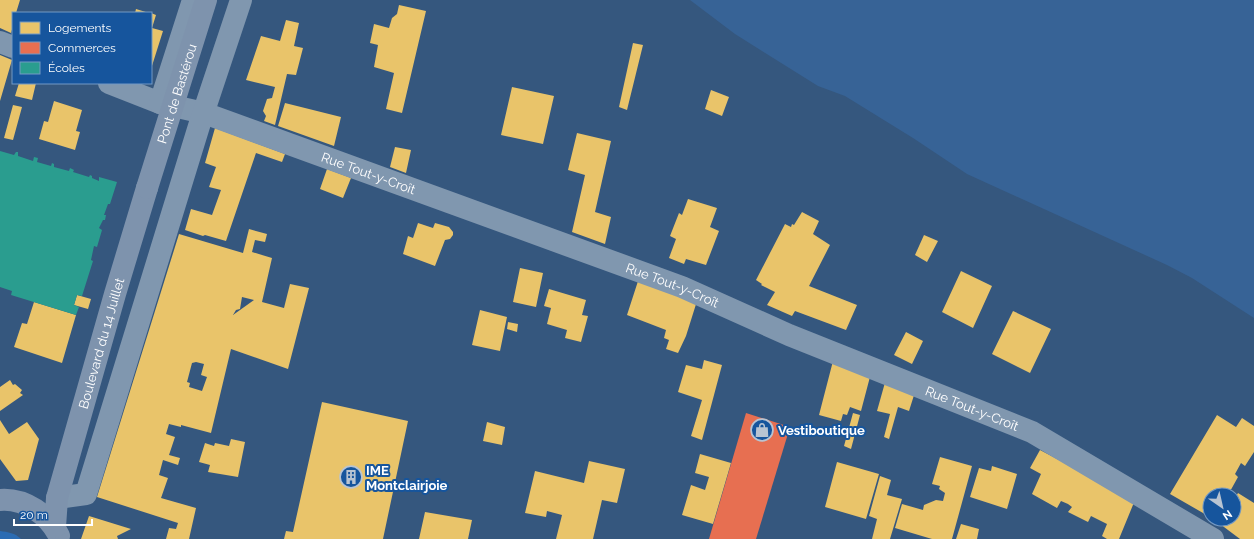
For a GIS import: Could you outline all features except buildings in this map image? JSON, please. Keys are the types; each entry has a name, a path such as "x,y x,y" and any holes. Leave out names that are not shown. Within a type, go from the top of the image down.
{"main road":[{"name":"Pont de Bastérou","path":"147,188 206,0"},
{"name":"Boulevard du 14 Juillet","path":"58,533 57,498 147,188"},
{"path":"2,497 20,502 33,508 45,516 58,533"},
{"path":"33,508 57,498"}],"street":[{"path":"160,103 193,0"},
{"path":"57,498 86,494 204,113 241,0"},
{"path":"0,42 12,47"},
{"name":"Rue Tout-y-Croît","path":"112,84 160,103 204,113 682,287 789,335 1032,432 1212,539"}],"shaded area":[{"path":"690,0 1254,0 1254,318 1192,278 1167,265 967,174 913,138 845,96 818,86 735,34"},
{"path":"0,531 9,532 21,539 0,539"}],"place":[{"name":"Vestiboutique","path":"762,430"},
{"name":"IME Montclairjoie","path":"351,477"}]}
